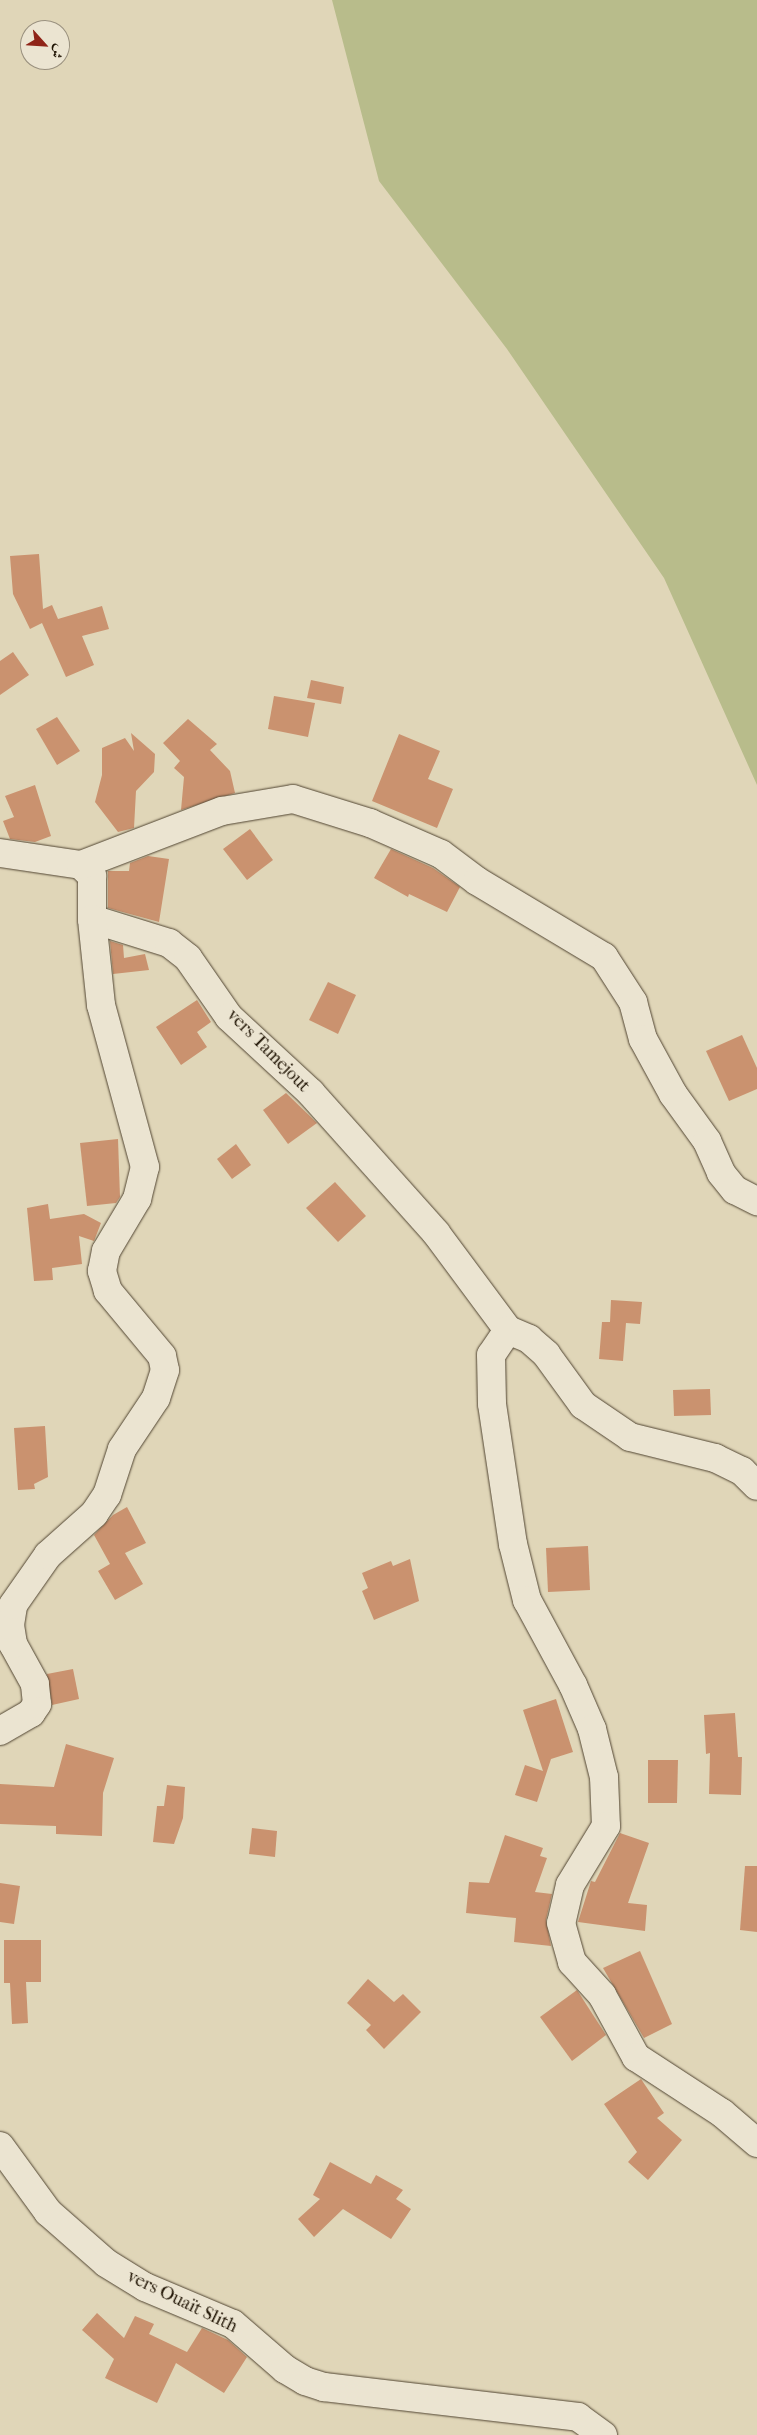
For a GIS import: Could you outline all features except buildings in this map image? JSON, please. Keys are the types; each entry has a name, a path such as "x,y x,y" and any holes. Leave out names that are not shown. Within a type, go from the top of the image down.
{"street":[{"path":"0,853 81,865 222,811 293,799 370,823 441,854 477,881 604,957 633,1002 643,1039 672,1094 707,1141 722,1173 735,1190 757,1202"},
{"path":"0,1731 30,1713 36,1704 35,1684 13,1644 10,1625 13,1605 48,1555 94,1514 107,1495 122,1449 156,1398 165,1370 162,1356 108,1291 102,1271 106,1251 137,1199 146,1167 101,1005 92,919 92,876 81,865"},
{"name":"vers Tamejout","path":"92,919 169,943 188,958 229,1017 311,1093 426,1221 508,1330"},
{"path":"757,1486 742,1471 715,1458 630,1437 583,1406 546,1354 529,1339 508,1330 491,1355 492,1404 514,1544 527,1600 573,1685 592,1729 604,1777 606,1826 570,1885 561,1924 572,1962 602,1995 636,2057 722,2113 757,2143"},
{"name":"vers Ouaït Slith","path":"0,2146 39,2202 106,2263 145,2287 233,2324 284,2370 305,2381 324,2387 578,2417 603,2435"}],"green space":[{"path":"332,0 757,0 757,785 664,578 507,349 379,181"}]}
